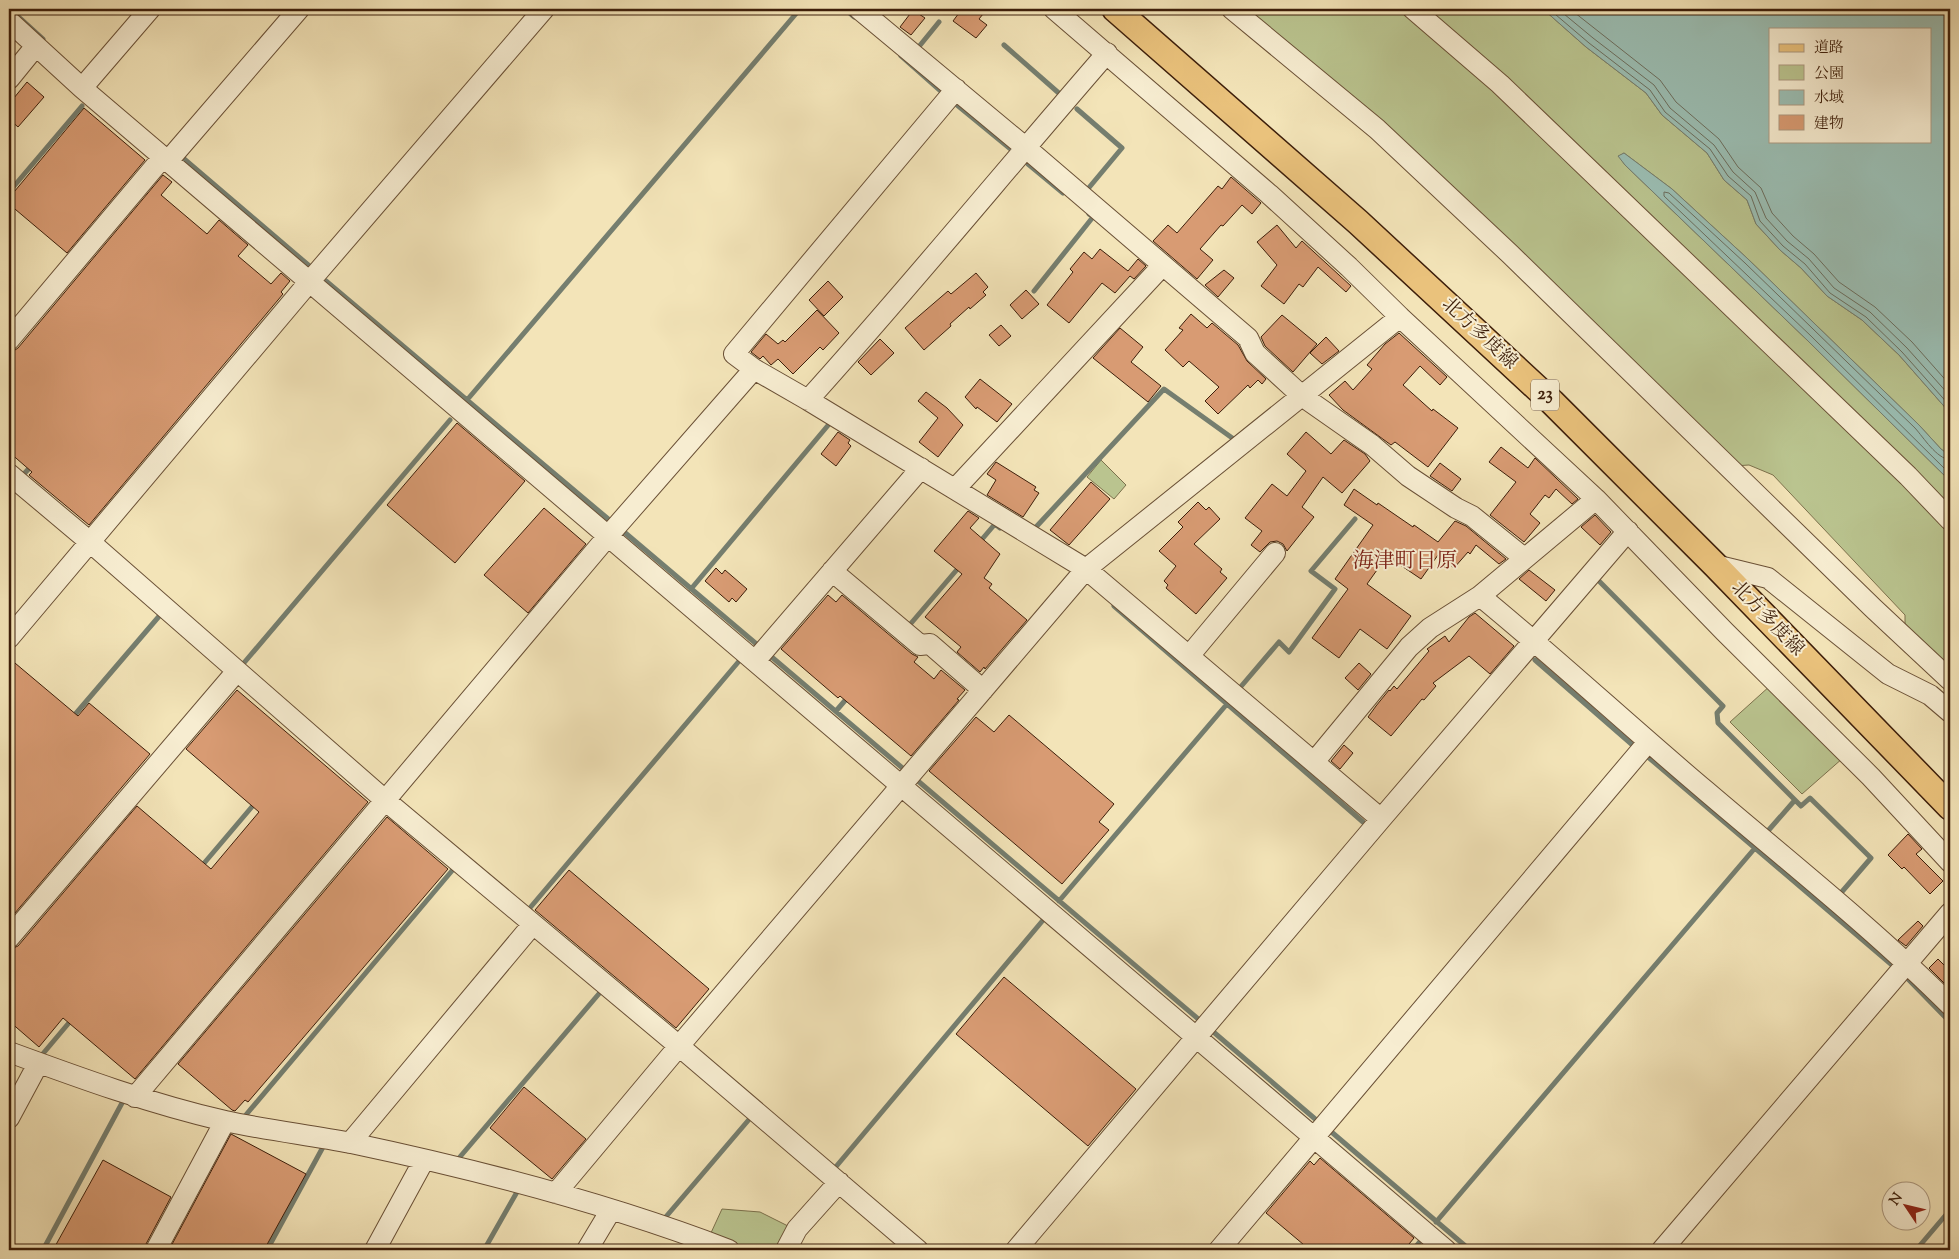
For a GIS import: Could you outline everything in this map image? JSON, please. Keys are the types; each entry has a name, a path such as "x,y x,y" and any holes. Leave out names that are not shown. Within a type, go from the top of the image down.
{"main road":[{"name":"北方多度線","path":"1115,9 1358,222 1545,395 1715,565 1950,807"}],"street":[{"path":"82,88 150,9"},
{"path":"9,340 299,9"},
{"path":"9,638 310,281 544,9"},
{"path":"859,9 1025,147 1248,338 1254,353 1302,396 1372,445 1408,476 1456,508 1472,516 1524,558"},
{"path":"1054,9 1276,201 1596,499 1872,777 1950,862"},
{"path":"1232,9 1377,129 1496,241 1873,608 1950,680"},
{"path":"1413,9 1514,98 1908,476 1950,520"},
{"path":"9,21 35,47 82,88 608,536 761,654 902,785 1203,1029 1321,1130 1446,1250"},
{"path":"9,79 35,47"},
{"path":"808,400 883,317 1025,147 1107,53"},
{"path":"956,89 734,354 754,369 1086,569 1381,819"},
{"path":"955,490 1164,265"},
{"path":"556,1193 1086,569 1400,317"},
{"path":"135,1096 608,536 754,369"},
{"path":"761,654 920,468"},
{"path":"9,474 90,542 386,801 679,1046 918,1250"},
{"path":"1314,762 1409,647 1430,628 1480,596 1596,499"},
{"path":"1016,1250 1628,531"},
{"path":"1189,656 1275,553"},
{"path":"1715,565 1768,578 1888,674 1930,695 1950,712"},
{"path":"832,571 920,645 930,644 983,690"},
{"path":"1480,596 1534,640 1648,742 1907,962 1950,1005"},
{"path":"9,938 238,671"},
{"path":"1219,1250 1648,742"},
{"path":"1662,1250 1950,913"},
{"path":"350,1143 533,924"},
{"path":"9,1052 38,1064 135,1096 225,1121 350,1143 556,1193 729,1250"},
{"path":"9,1118 38,1064"},
{"path":"156,1250 225,1121"},
{"path":"375,1250 424,1160"},
{"path":"786,1250 797,1228 839,1182"},
{"path":"587,1250 611,1210"}],"green space":[{"path":"1245,9 1404,9 1495,89 1950,529 1950,670 1905,628 1905,615 1773,475 1749,465 1734,466"},
{"path":"1420,9 1543,9 1586,47 1646,93 1662,115 1707,153 1724,180 1747,200 1756,224 1780,250 1801,268 1827,296 1862,320 1899,355 1950,413 1950,456 1748,259 1672,189 1624,153 1619,156 1625,165 1950,481 1950,511"},
{"path":"1101,460 1126,485 1114,499 1087,477"},
{"path":"1771,685 1843,758 1802,794 1730,722"},
{"path":"722,1209 760,1212 790,1227 780,1250 747,1250 710,1235"}],"water":[{"path":"1543,9 1950,9 1950,413 1899,355 1862,320 1827,296 1801,268 1780,250 1756,224 1747,200 1724,180 1707,153 1662,115 1646,93 1586,47"},
{"path":"1624,153 1672,189 1748,259 1950,456 1950,481 1625,165 1618,156"}],"building":[{"path":"962,9 987,9 979,19 987,25 976,38 953,21"},
{"path":"913,10 925,18 911,35 900,27"},
{"path":"27,82 44,97 18,127 9,119 9,104"},
{"path":"84,108 145,160 67,253 9,204 9,198"},
{"path":"163,175 172,182 161,195 207,234 219,220 248,245 238,256 271,284 281,273 290,281 281,292 283,294 89,525 29,475 32,472 9,452 9,354 18,348"},
{"path":"1231,177 1261,203 1252,214 1242,205 1200,249 1213,260 1197,279 1153,241 1168,225 1177,233 1218,186 1222,189"},
{"path":"1277,225 1296,248 1302,241 1351,286 1346,292 1318,267 1303,287 1299,284 1284,304 1261,286 1277,265 1257,242"},
{"path":"1100,249 1128,271 1138,259 1146,266 1134,279 1130,276 1115,293 1102,283 1069,323 1047,305 1073,272 1070,269 1084,252 1092,259"},
{"path":"1224,270 1234,278 1218,297 1205,285"},
{"path":"976,273 988,287 983,292 986,295 970,309 969,307 924,350 905,328 948,291 951,294"},
{"path":"828,281 843,297 824,316 809,300"},
{"path":"1026,290 1039,304 1022,319 1010,305"},
{"path":"817,310 839,333 823,350 820,347 793,374 778,359 771,365 763,356 760,359 751,352 766,334 778,344 783,340 785,342"},
{"path":"1191,314 1207,328 1212,323 1238,345 1247,361 1266,379 1262,384 1258,380 1250,388 1248,385 1218,414 1205,401 1219,387 1189,361 1183,367 1165,350 1183,330 1179,328"},
{"path":"1282,315 1317,344 1293,372 1265,346 1261,337"},
{"path":"1001,325 1011,336 999,346 989,335"},
{"path":"1120,328 1143,347 1131,362 1161,386 1148,402 1093,358"},
{"path":"1399,333 1447,377 1440,385 1420,366 1403,385 1432,411 1433,409 1458,428 1428,467 1395,442 1391,445 1343,410 1329,395 1345,381 1353,390 1372,369 1367,365 1385,344"},
{"path":"1326,337 1339,351 1322,364 1310,353"},
{"path":"880,339 894,353 871,375 858,362"},
{"path":"980,379 1012,404 997,422 977,407 976,409 965,397"},
{"path":"926,392 947,408 963,425 938,457 919,442 938,418 918,401"},
{"path":"457,423 525,481 455,563 387,505"},
{"path":"838,432 850,440 848,443 851,446 836,466 821,454"},
{"path":"1306,432 1331,454 1344,440 1365,454 1370,461 1342,493 1323,477 1302,507 1314,517 1287,551 1283,544 1277,541 1270,542 1260,552 1251,545 1262,531 1245,518 1272,484 1287,496 1306,471 1287,454"},
{"path":"1501,447 1528,468 1535,458 1578,499 1572,504 1556,489 1549,498 1545,495 1530,514 1540,523 1524,542 1490,515 1516,482 1489,462"},
{"path":"996,462 1036,487 1034,490 1039,493 1023,517 987,495 996,480 987,474"},
{"path":"1440,463 1461,479 1452,491 1430,476"},
{"path":"1091,482 1110,499 1069,545 1050,530"},
{"path":"1354,489 1413,527 1414,525 1438,542 1455,521 1466,526 1506,559 1499,564 1476,545 1470,554 1468,552 1454,568 1438,555 1421,579 1387,556 1367,584 1411,616 1387,649 1360,629 1339,658 1312,638 1348,589 1335,579 1373,525 1344,505"},
{"path":"1198,502 1206,510 1209,507 1220,519 1194,544 1222,569 1220,572 1227,578 1196,614 1166,588 1168,585 1164,581 1176,566 1159,551 1183,527 1178,522"},
{"path":"544,508 586,544 528,613 484,575"},
{"path":"968,511 979,518 970,528 1000,554 984,578 992,584 989,588 1027,620 985,669 984,667 980,672 957,652 961,647 925,617 962,574 934,551"},
{"path":"1595,515 1611,532 1600,545 1581,527"},
{"path":"716,568 722,574 725,570 747,589 736,602 732,598 729,602 705,581"},
{"path":"1529,570 1555,590 1546,601 1519,579"},
{"path":"828,595 836,602 842,595 918,657 914,662 934,679 941,670 965,690 957,699 959,700 911,756 840,696 838,698 781,649"},
{"path":"1475,613 1514,646 1490,674 1469,656 1433,683 1436,686 1424,700 1422,699 1391,736 1368,717 1389,690 1394,686 1397,689 1429,651 1427,649 1445,636 1449,642 1469,617"},
{"path":"9,658 78,716 89,703 150,754 9,920"},
{"path":"1359,663 1371,674 1358,690 1345,678"},
{"path":"237,690 368,802 135,1079 63,1018 39,1047 9,1021 9,950 18,946 137,806 211,869 259,812 186,749"},
{"path":"1009,715 1114,804 1099,822 1109,830 1062,884 929,771 976,717 994,732"},
{"path":"1344,745 1353,753 1340,769 1331,761"},
{"path":"387,817 448,869 248,1102 245,1100 235,1111 232,1110 178,1064"},
{"path":"1908,834 1922,849 1916,854 1943,881 1930,894 1904,867 1902,869 1888,855"},
{"path":"569,870 709,989 676,1028 535,910"},
{"path":"1918,921 1923,926 1906,946 1898,940"},
{"path":"1938,959 1950,971 1950,989 1929,968"},
{"path":"1004,977 1136,1089 1088,1146 956,1034"},
{"path":"524,1087 586,1139 552,1179 490,1128"},
{"path":"231,1134 306,1174 264,1250 169,1250"},
{"path":"1320,1158 1414,1238 1404,1250 1310,1250 1266,1213 1310,1161 1314,1165"},
{"path":"103,1160 171,1197 144,1250 53,1250"}],"waterway":[{"path":"10,9 43,39"},
{"path":"467,400 800,9"},
{"path":"845,9 854,17"},
{"path":"917,49 939,22"},
{"path":"1004,45 1061,95"},
{"path":"901,56 945,95"},
{"path":"957,105 1013,151 1010,155"},
{"path":"9,192 82,106"},
{"path":"1077,109 1122,148 1087,190"},
{"path":"183,158 313,269"},
{"path":"1028,164 1063,193"},
{"path":"1034,291 1093,217 1089,214"},
{"path":"326,281 613,523"},
{"path":"1036,527 1164,389 1235,440 1238,437"},
{"path":"243,664 450,420"},
{"path":"691,589 830,423"},
{"path":"23,475 33,464"},
{"path":"1238,690 1279,642 1289,652 1335,589 1311,571 1355,519"},
{"path":"978,544 995,524 1000,528"},
{"path":"623,531 760,647"},
{"path":"907,628 960,566"},
{"path":"1597,579 1723,706 1717,713 1718,723 1795,800 1767,832"},
{"path":"1114,606 1363,822"},
{"path":"72,718 161,614"},
{"path":"767,653 906,771"},
{"path":"529,909 740,660"},
{"path":"1535,660 1636,748"},
{"path":"836,711 848,697"},
{"path":"1059,901 1227,704"},
{"path":"1648,757 1892,965"},
{"path":"918,781 1203,1023"},
{"path":"1795,800 1801,806 1810,798 1871,858 1840,894"},
{"path":"200,868 256,802"},
{"path":"1436,1222 1755,848"},
{"path":"245,1116 456,866"},
{"path":"834,1169 1044,919"},
{"path":"1907,978 1950,1022"},
{"path":"459,1158 603,989"},
{"path":"41,1056 73,1018"},
{"path":"1210,1029 1321,1124"},
{"path":"43,1250 122,1103"},
{"path":"664,1219 753,1117"},
{"path":"1328,1129 1470,1250"},
{"path":"267,1250 323,1147"},
{"path":"484,1250 517,1192"},
{"path":"1916,1250 1950,1210"},
{"path":"1413,1250 1422,1239"}],"district":[{"name":"海津町日原","path":"1405,562"}]}
